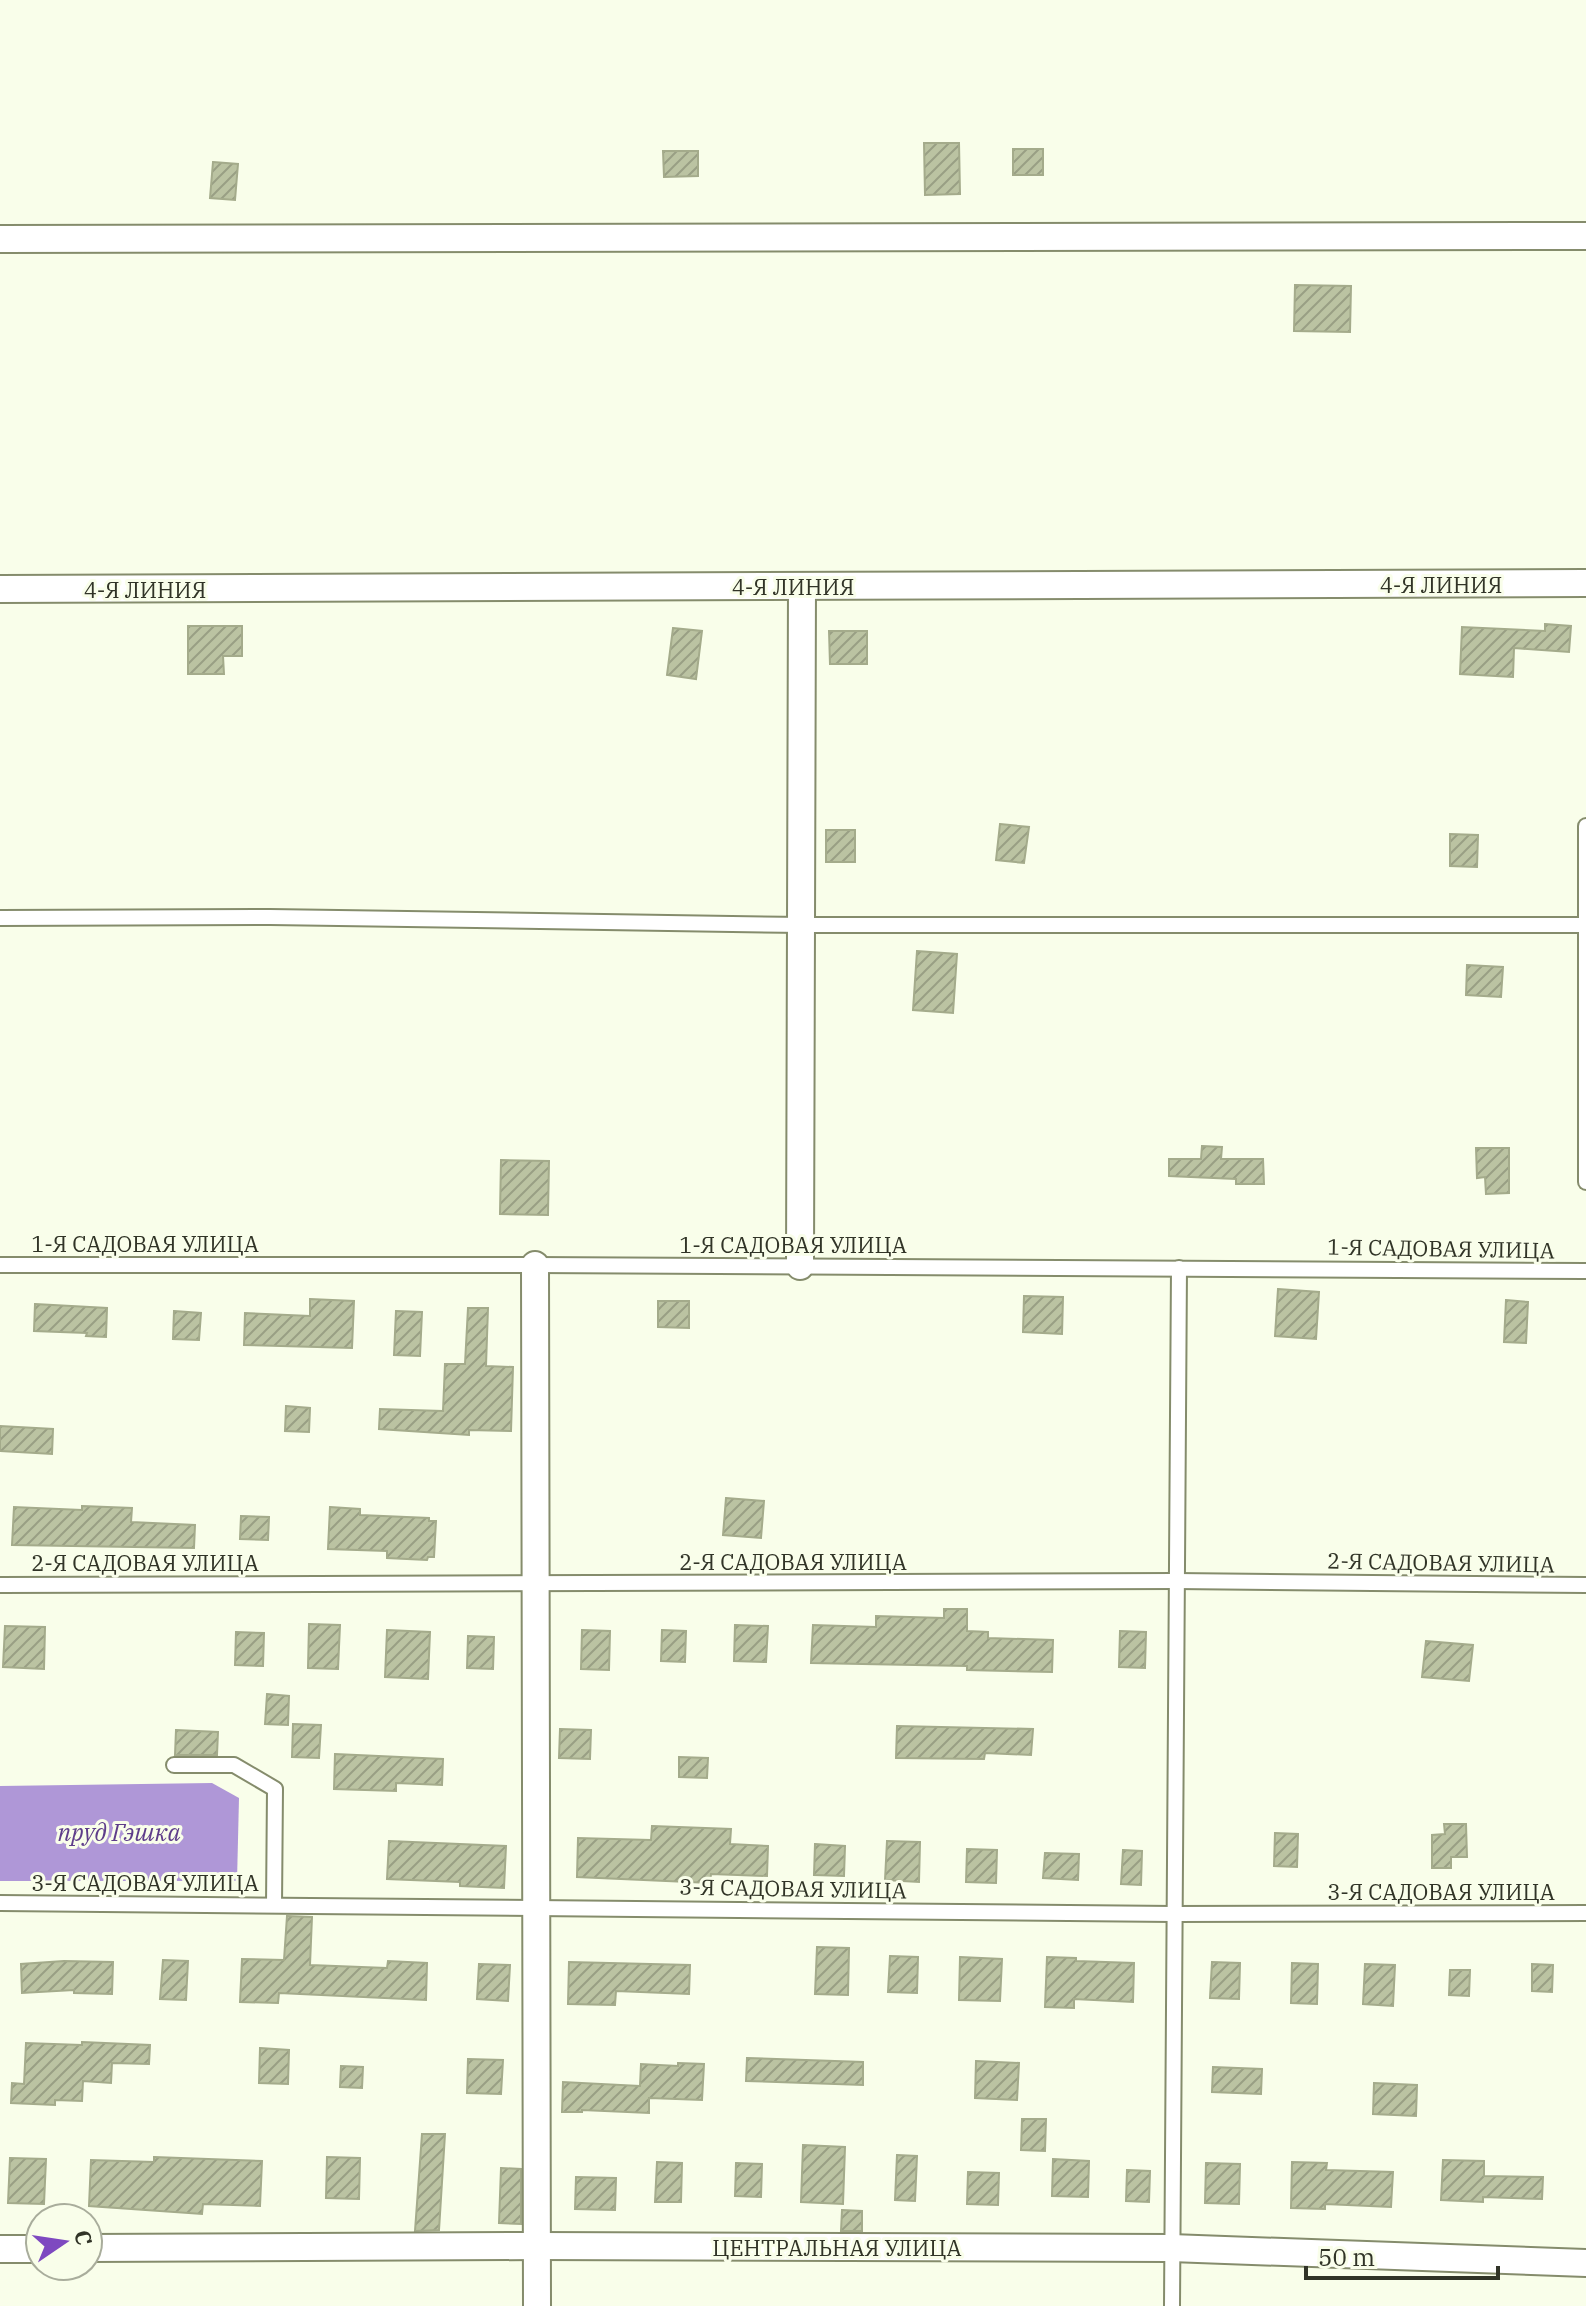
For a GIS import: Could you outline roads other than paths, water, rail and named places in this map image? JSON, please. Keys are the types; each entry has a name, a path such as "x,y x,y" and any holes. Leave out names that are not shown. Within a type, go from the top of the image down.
{"street":[{"path":"0,239 1586,236"},
{"name":"4-Я ЛИНИЯ","path":"0,589 1586,583"},
{"path":"800,1266 802,586"},
{"path":"535,1265 537,2306"},
{"name":"ЦЕНТРАЛЬНАЯ УЛИЦА","path":"104,2248 1171,2248 1586,2263"},
{"path":"0,2249 24,2249"}],"lane":[{"path":"1586,826 1586,1182"},
{"path":"0,918 270,917 803,925 1586,925"},
{"name":"1-Я САДОВАЯ УЛИЦА","path":"0,1265 1586,1271"},
{"path":"1172,2306 1179,1268"},
{"name":"2-Я САДОВАЯ УЛИЦА","path":"0,1585 1176,1581 1586,1585"},
{"path":"174,1765 234,1765 275,1789 274,1905"},
{"name":"3-Я САДОВАЯ УЛИЦА","path":"0,1903 1173,1914 1586,1913"}],"water":[{"name":"пруд Гэшка","path":"212,1783 239,1798 237,1881 0,1881 0,1786"}]}
